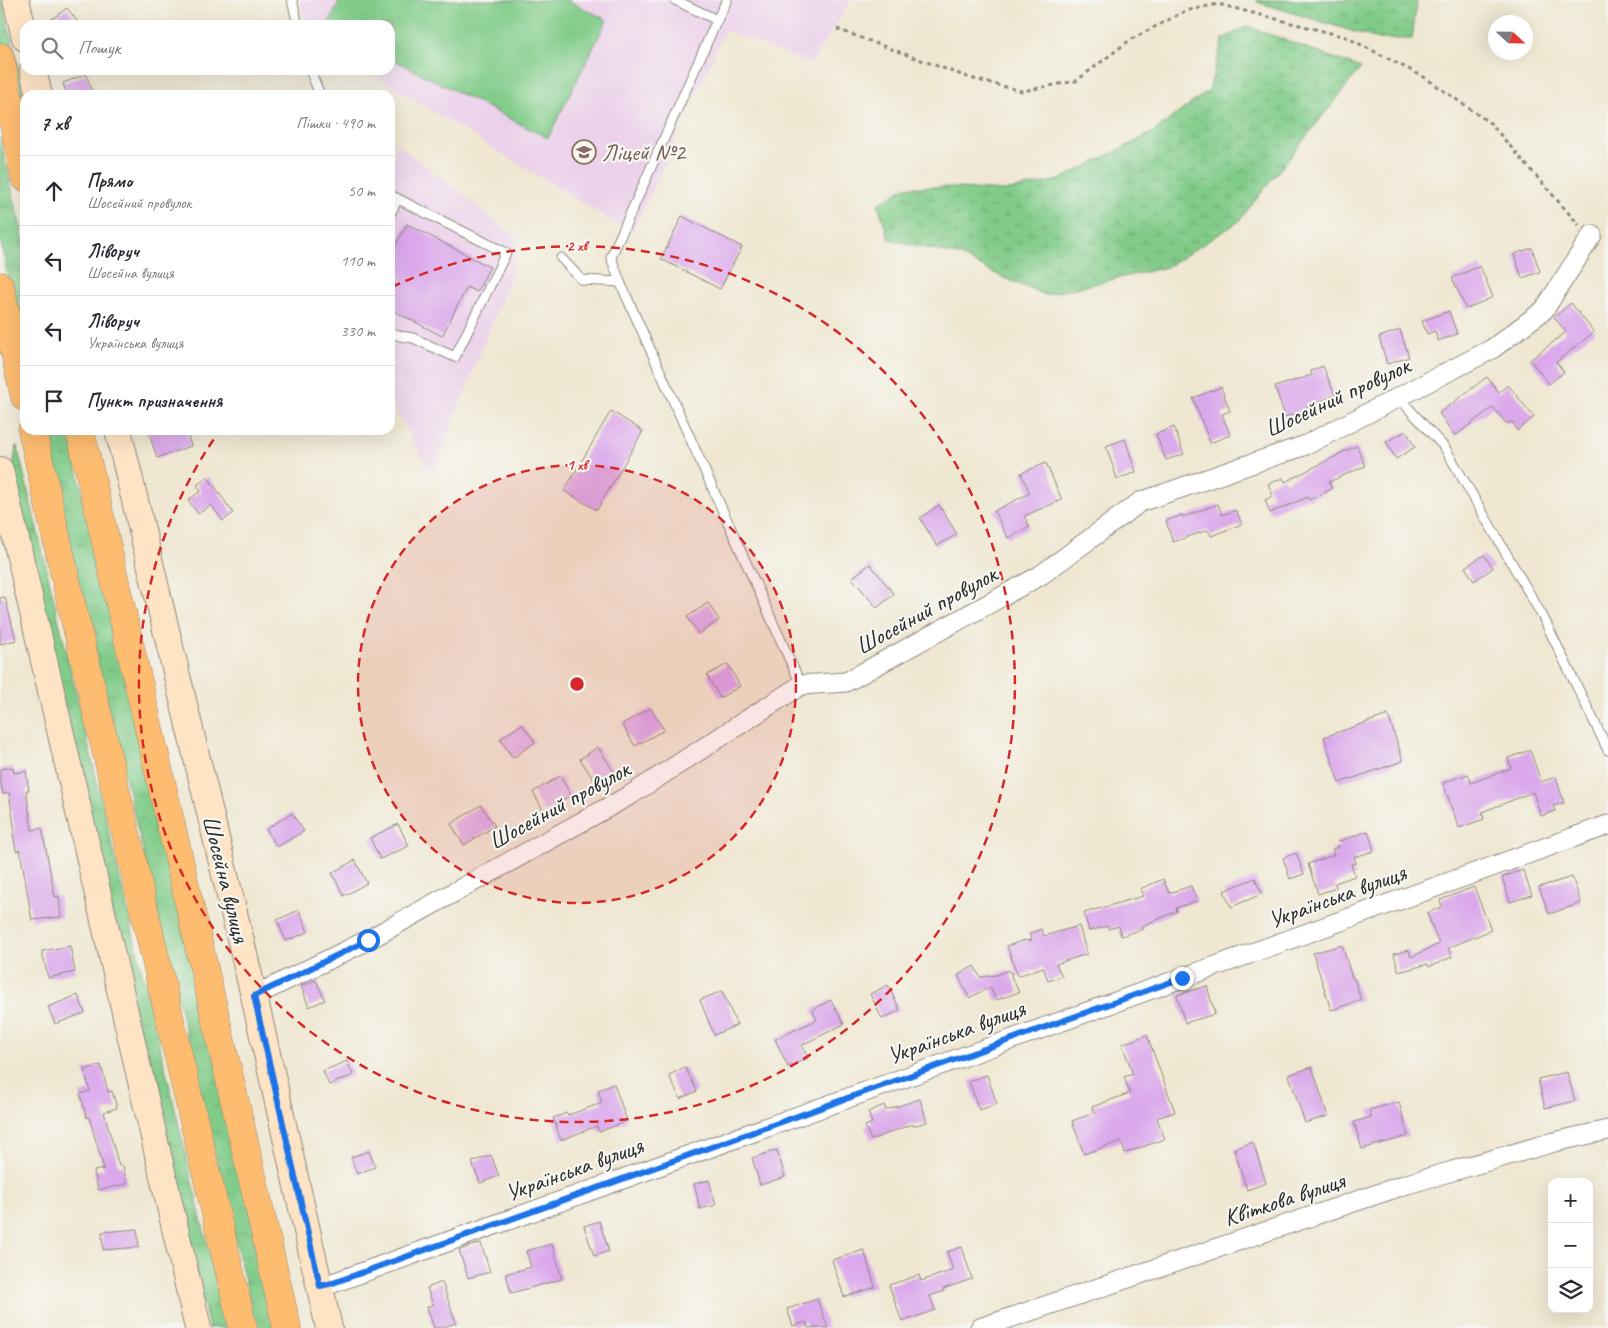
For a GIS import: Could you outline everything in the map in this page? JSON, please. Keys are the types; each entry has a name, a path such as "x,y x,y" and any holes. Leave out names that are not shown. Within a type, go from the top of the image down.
{"highway":[{"path":"0,57 20,153"},
{"path":"0,286 20,375"},
{"path":"33,435 243,1328"},
{"path":"81,435 287,1328"}],"street":[{"path":"16,0 21,20"},
{"path":"34,75 38,90"},
{"name":"Шосейний провулок","path":"254,996 368,940 632,794 801,684 846,682 1041,575 1140,502 1306,444 1492,349 1544,310 1592,235"},
{"name":"Шосейна вулиця","path":"119,435 254,996 329,1328"},
{"path":"1,476 198,1328"},
{"name":"Українська вулиця","path":"320,1286 333,1283 1608,825"},
{"name":"Квіткова вулиця","path":"980,1328 1407,1184 1554,1142 1608,1130"}],"lane":[{"path":"292,0 297,20"},
{"path":"675,0 717,20"},
{"path":"727,0 611,257 620,282 801,684"},
{"path":"312,75 318,90"},
{"path":"395,198 506,253 454,357 413,338 395,334"},
{"path":"561,258 582,280 620,282"},
{"path":"1399,398 1445,448 1544,617 1608,750"}],"path":[{"path":"837,29 970,78 1022,90 1076,81 1130,40 1186,11 1218,4 1346,37 1424,77 1490,123 1580,226 1592,235"}],"shaded area":[{"name":"Ліцей №2","path":"300,0 851,0 811,64 725,30 632,233 373,75 395,75 395,20 306,20"},
{"path":"397,144 518,238 513,270 432,475 395,408 395,152"}],"green space":[{"path":"0,0 2,0 24,90 20,90 20,121 0,31"},
{"path":"340,0 567,0 607,20 548,138 395,61 395,20 330,20"},
{"path":"1257,0 1417,0 1412,39 1378,39 1257,2"},
{"path":"1247,26 1361,68 1238,222 1167,267 1045,295 1002,277 961,256 889,239 878,204 905,187 946,187 1004,191 1059,180 1152,133 1209,90 1223,39"},
{"path":"0,137 20,224 20,337 0,238"},
{"path":"44,435 69,435 278,1328 256,1328"},
{"path":"17,445 227,1328 209,1328 10,480"}],"building":[{"path":"67,8 76,20 51,20"},
{"path":"86,75 92,90 65,90 63,83"},
{"path":"682,216 742,247 720,289 661,259"},
{"path":"407,224 490,267 477,292 467,287 442,336 395,312 395,247"},
{"path":"1532,248 1540,272 1522,278 1514,254"},
{"path":"1480,266 1493,297 1466,309 1452,278"},
{"path":"1571,303 1594,332 1556,362 1564,372 1549,384 1530,360 1566,332 1554,317"},
{"path":"1449,311 1457,334 1438,341 1435,331 1427,334 1422,321"},
{"path":"1400,330 1409,357 1387,364 1379,337"},
{"path":"1323,366 1335,395 1303,409 1304,411 1285,417 1275,387 1312,375 1311,371"},
{"path":"1487,377 1499,392 1508,385 1534,417 1517,431 1513,422 1506,423 1493,407 1455,436 1439,413"},
{"path":"1221,387 1230,411 1222,414 1230,435 1210,443 1193,398"},
{"path":"611,411 643,431 597,510 564,491"},
{"path":"1174,427 1184,454 1166,460 1156,434"},
{"path":"1406,431 1415,447 1396,459 1386,442"},
{"path":"150,435 188,435 191,446 157,458"},
{"path":"1125,439 1136,472 1117,479 1106,446"},
{"path":"1357,446 1365,466 1329,482 1332,489 1309,500 1308,497 1270,513 1265,500 1273,496 1268,484 1283,478 1285,482"},
{"path":"1046,463 1062,500 1024,516 1030,527 1008,538 994,511 1030,493 1021,473"},
{"path":"208,477 233,513 223,521 211,505 198,514 188,500 201,491 197,485"},
{"path":"1218,504 1222,515 1236,510 1242,524 1211,536 1208,530 1173,542 1166,521"},
{"path":"939,505 957,534 937,546 920,518"},
{"path":"1484,555 1493,568 1474,581 1465,567"},
{"path":"870,564 894,594 877,608 852,578"},
{"path":"5,597 16,640 0,644 0,598"},
{"path":"708,603 719,620 699,634 687,617"},
{"path":"728,664 740,686 720,698 707,675"},
{"path":"651,708 664,730 635,746 622,724"},
{"path":"1388,715 1403,761 1339,783 1324,737"},
{"path":"522,724 535,742 513,758 500,739"},
{"path":"598,747 617,776 599,788 580,759"},
{"path":"1530,750 1541,782 1556,777 1564,803 1553,806 1555,811 1541,816 1533,792 1482,812 1484,819 1459,828 1443,783 1468,774 1471,783 1511,768 1508,758"},
{"path":"13,767 14,773 26,771 29,790 26,790 32,830 42,828 55,897 59,896 61,917 32,920 20,850 16,851 9,793 3,794 0,778 0,769"},
{"path":"560,776 571,795 544,812 533,792"},
{"path":"481,805 495,826 464,845 451,824"},
{"path":"292,813 304,831 277,847 266,829"},
{"path":"398,824 409,846 380,859 370,838"},
{"path":"1368,831 1374,851 1354,857 1356,863 1351,864 1355,876 1335,883 1336,888 1318,894 1308,864 1334,855 1332,849 1339,847 1337,842"},
{"path":"1296,853 1304,874 1290,879 1283,858"},
{"path":"355,860 367,883 344,896 332,873"},
{"path":"1523,870 1532,895 1510,902 1502,877"},
{"path":"1572,877 1581,903 1549,914 1539,887"},
{"path":"1255,878 1262,894 1231,907 1224,891"},
{"path":"1163,879 1169,893 1191,886 1197,901 1176,908 1177,911 1142,926 1143,929 1121,936 1119,926 1109,929 1108,926 1089,931 1084,913 1143,896 1140,889"},
{"path":"1474,887 1491,930 1448,948 1452,957 1429,967 1428,964 1399,972 1394,954 1409,950 1411,957 1439,944 1427,913 1442,907 1440,900"},
{"path":"299,910 308,932 286,941 277,920"},
{"path":"1079,926 1087,954 1056,964 1062,976 1048,981 1043,967 1018,976 1007,946 1025,940 1032,940 1029,934 1041,929 1044,936"},
{"path":"1342,945 1361,1000 1331,1010 1313,953"},
{"path":"70,946 75,972 48,978 42,951"},
{"path":"974,966 980,977 996,975 1009,970 1019,992 996,1000 990,987 969,998 958,975"},
{"path":"316,980 325,1000 309,1007 301,986"},
{"path":"888,985 900,1010 882,1019 870,994"},
{"path":"1207,986 1215,1014 1185,1023 1177,995"},
{"path":"722,991 737,1025 714,1035 700,1000"},
{"path":"78,995 85,1013 55,1024 48,1007"},
{"path":"831,1000 844,1024 802,1045 808,1058 788,1067 775,1039 817,1020 812,1010"},
{"path":"1147,1035 1175,1112 1157,1118 1165,1139 1125,1153 1121,1141 1084,1154 1072,1121 1094,1113 1092,1107 1130,1093 1124,1077 1133,1074 1122,1044"},
{"path":"347,1061 353,1075 329,1085 323,1071"},
{"path":"101,1065 108,1092 112,1091 117,1108 104,1112 119,1166 123,1166 127,1184 98,1190 94,1171 104,1169 89,1117 87,1118 80,1094 90,1091 84,1070"},
{"path":"685,1067 697,1091 680,1099 669,1075"},
{"path":"1312,1067 1328,1116 1305,1123 1289,1075"},
{"path":"1567,1072 1575,1101 1545,1108 1538,1079"},
{"path":"987,1075 997,1104 979,1110 969,1081"},
{"path":"614,1084 627,1121 599,1132 597,1126 561,1140 553,1118 567,1113 568,1115 602,1103 598,1090"},
{"path":"920,1099 927,1122 913,1126 912,1124 871,1140 865,1126 872,1123 868,1112 884,1105 886,1110"},
{"path":"1399,1102 1408,1136 1362,1149 1354,1122 1371,1117 1369,1110"},
{"path":"1253,1142 1266,1183 1247,1190 1234,1149"},
{"path":"777,1150 785,1177 760,1185 752,1158"},
{"path":"369,1151 375,1167 357,1174 351,1157"},
{"path":"491,1155 499,1176 480,1183 472,1162"},
{"path":"709,1180 716,1205 700,1209 694,1184"},
{"path":"599,1221 609,1251 594,1256 584,1226"},
{"path":"137,1229 139,1247 103,1250 102,1232"},
{"path":"481,1243 490,1272 468,1278 459,1250"},
{"path":"552,1244 562,1279 511,1293 506,1274 531,1267 526,1251"},
{"path":"962,1247 972,1279 943,1289 944,1291 930,1296 935,1310 902,1322 889,1285 919,1275 921,1281 953,1270 947,1252"},
{"path":"864,1250 875,1287 844,1297 832,1260"},
{"path":"442,1282 456,1323 434,1328 427,1307 433,1305 427,1288"},
{"path":"817,1299 828,1328 808,1328 806,1322 793,1326 787,1309"}],"place":[{"name":"Ліцей №2","path":"584,152"}],"route":[{"path":"368,940 254,996 320,1286 333,1283 1182,978"}]}
